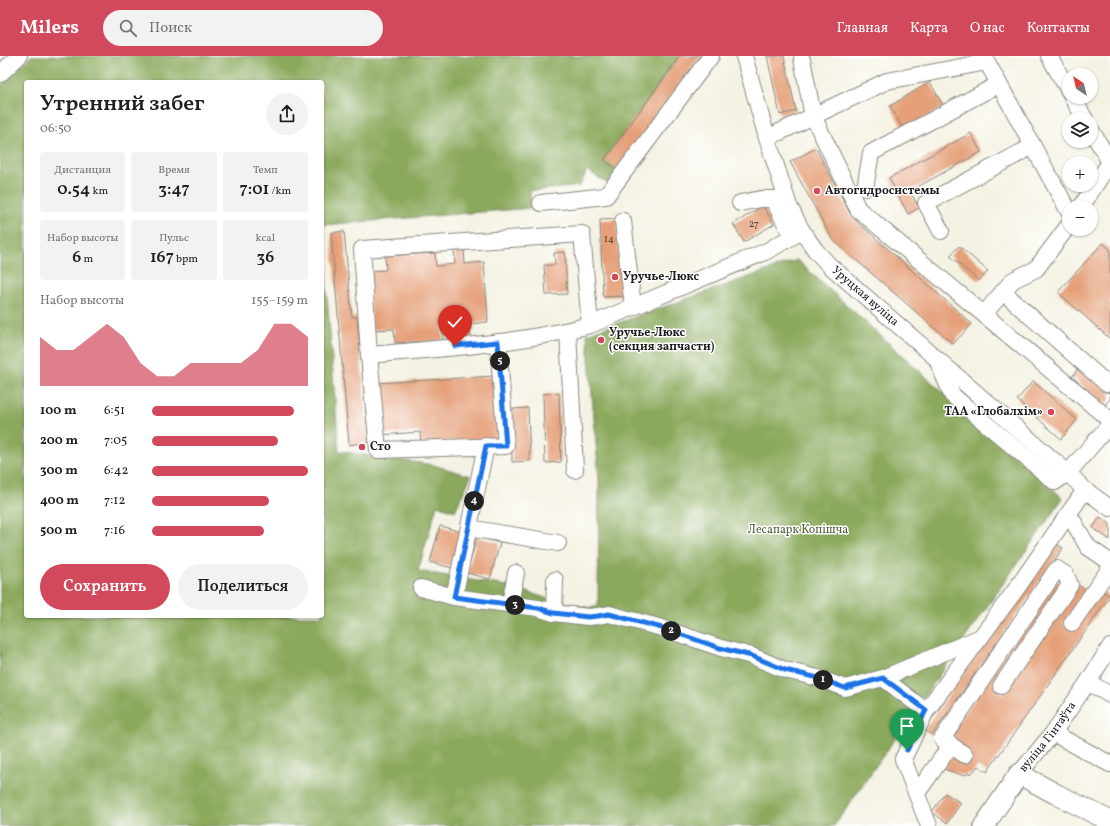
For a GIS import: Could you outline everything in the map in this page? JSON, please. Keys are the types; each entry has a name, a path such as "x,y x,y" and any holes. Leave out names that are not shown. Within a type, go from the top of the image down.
{"main road":[{"path":"1026,777 1110,821"},
{"name":"вуліца Гінтаўта","path":"984,826 1026,777"},
{"name":"вуліца Гінтаўта","path":"1001,826 1026,777"}],"street":[{"path":"0,74 19,56"},
{"path":"541,202 606,196 711,56"},
{"path":"744,56 767,138 797,233"},
{"path":"1049,56 1062,79"},
{"path":"802,59 814,116 858,209 1110,420"},
{"path":"767,138 888,81 992,59 999,84 1062,200"},
{"path":"865,188 871,153 999,84"},
{"path":"1086,200 1110,162 1098,142"},
{"path":"941,231 926,203 1033,146"},
{"path":"740,203 761,199 773,200 797,233"},
{"path":"624,220 633,307"},
{"path":"370,355 498,342 568,331 590,325 766,251 797,233"},
{"name":"Уруцкая вуліца","path":"797,233 816,250 829,265 1068,473 1085,490 1110,508"},
{"path":"498,342 506,446 378,450 362,249 582,234 590,325"},
{"path":"984,314 1013,280 1036,269 1062,234"},
{"path":"1003,292 1107,384"},
{"path":"568,331 575,470"},
{"path":"1068,473 1110,424"},
{"path":"454,597 486,446"},
{"path":"929,826 903,759 926,710 1017,588 1085,490"},
{"path":"1067,517 1073,521 1088,547 1110,562"},
{"path":"469,528 558,543"},
{"path":"1072,623 1110,568"},
{"path":"965,755 942,739 1057,569 1066,575 1070,585 1001,686"},
{"path":"510,604 516,573"},
{"path":"554,580 554,613"},
{"path":"421,588 454,597 538,608 554,613 588,617 609,614 662,628 720,648 752,656 785,670 818,678 845,688 883,678 981,637"},
{"name":"вуліца Гінтаўта","path":"1026,777 1053,733 1110,647"},
{"path":"883,678 926,710"},
{"path":"1088,682 1110,695"},
{"path":"1053,733 1110,764"},
{"path":"917,793 951,745"}],"green space":[{"name":"Лесапарк Копішча","path":"31,56 680,56 604,160 617,170 607,183 587,170 580,186 530,191 531,208 324,225 324,80 24,80 24,618 324,618 324,255 339,451 433,465 471,476 455,511 437,505 418,571 513,587 554,601 590,608 598,605 599,480 587,334 797,260 1063,498 834,826 0,826 0,86"}],"building":[{"path":"680,56 700,56 617,170 604,160"},
{"path":"767,56 784,56 796,111 780,115"},
{"path":"930,82 944,107 904,130 890,106"},
{"path":"971,133 981,152 910,191 919,208 908,214 889,178"},
{"path":"816,148 852,217 972,324 953,344 832,239 790,162"},
{"path":"763,206 774,224 744,242 733,224"},
{"path":"617,219 619,259 624,259 626,296 603,297 600,220"},
{"path":"344,231 352,317 357,317 369,442 349,445 331,233"},
{"path":"1103,243 1110,249 1110,339 1058,292"},
{"path":"959,246 988,271 979,281 950,256"},
{"path":"464,249 465,264 484,262 488,322 470,324 471,339 462,339 461,323 442,325 443,340 395,343 394,329 372,330 368,271 386,270 385,256 435,253 436,266 455,264 454,250"},
{"path":"565,252 567,294 546,295 544,265 555,265 554,253"},
{"path":"1079,367 1110,393 1110,399 1105,405 1072,377"},
{"path":"494,376 498,438 421,443 420,432 380,435 377,383"},
{"path":"1033,381 1077,420 1061,439 1017,400"},
{"path":"559,393 561,462 545,463 543,394"},
{"path":"528,408 530,461 512,462 511,409"},
{"path":"1100,517 1110,524 1110,540 1093,528"},
{"path":"440,526 462,532 452,568 430,562"},
{"path":"477,537 500,543 490,579 467,573"},
{"path":"1055,543 1063,548 932,735 924,730"},
{"path":"1055,580 1064,586 994,689 1002,694 1077,584 1086,590 1063,624 1072,630 1100,590 1110,596 987,772 978,766 972,773 962,775 944,769 949,754 948,737"},
{"path":"945,793 961,803 947,823 932,812"}],"place":[{"name":"Автогидросистемы","path":"817,191"},
{"name":"Уручье-Люкс","path":"615,277"},
{"name":"Уручье-Люкс (секция запчасти)","path":"601,340"},
{"name":"ТАА «Глобалхім»","path":"1051,412"},
{"name":"Сто","path":"362,447"}],"route":[{"path":"455,346 498,342 506,446 486,446 454,597 538,608 554,613 588,617 609,614 662,628 720,648 752,656 785,670 818,678 845,688 883,678 926,710 907,750"}]}
